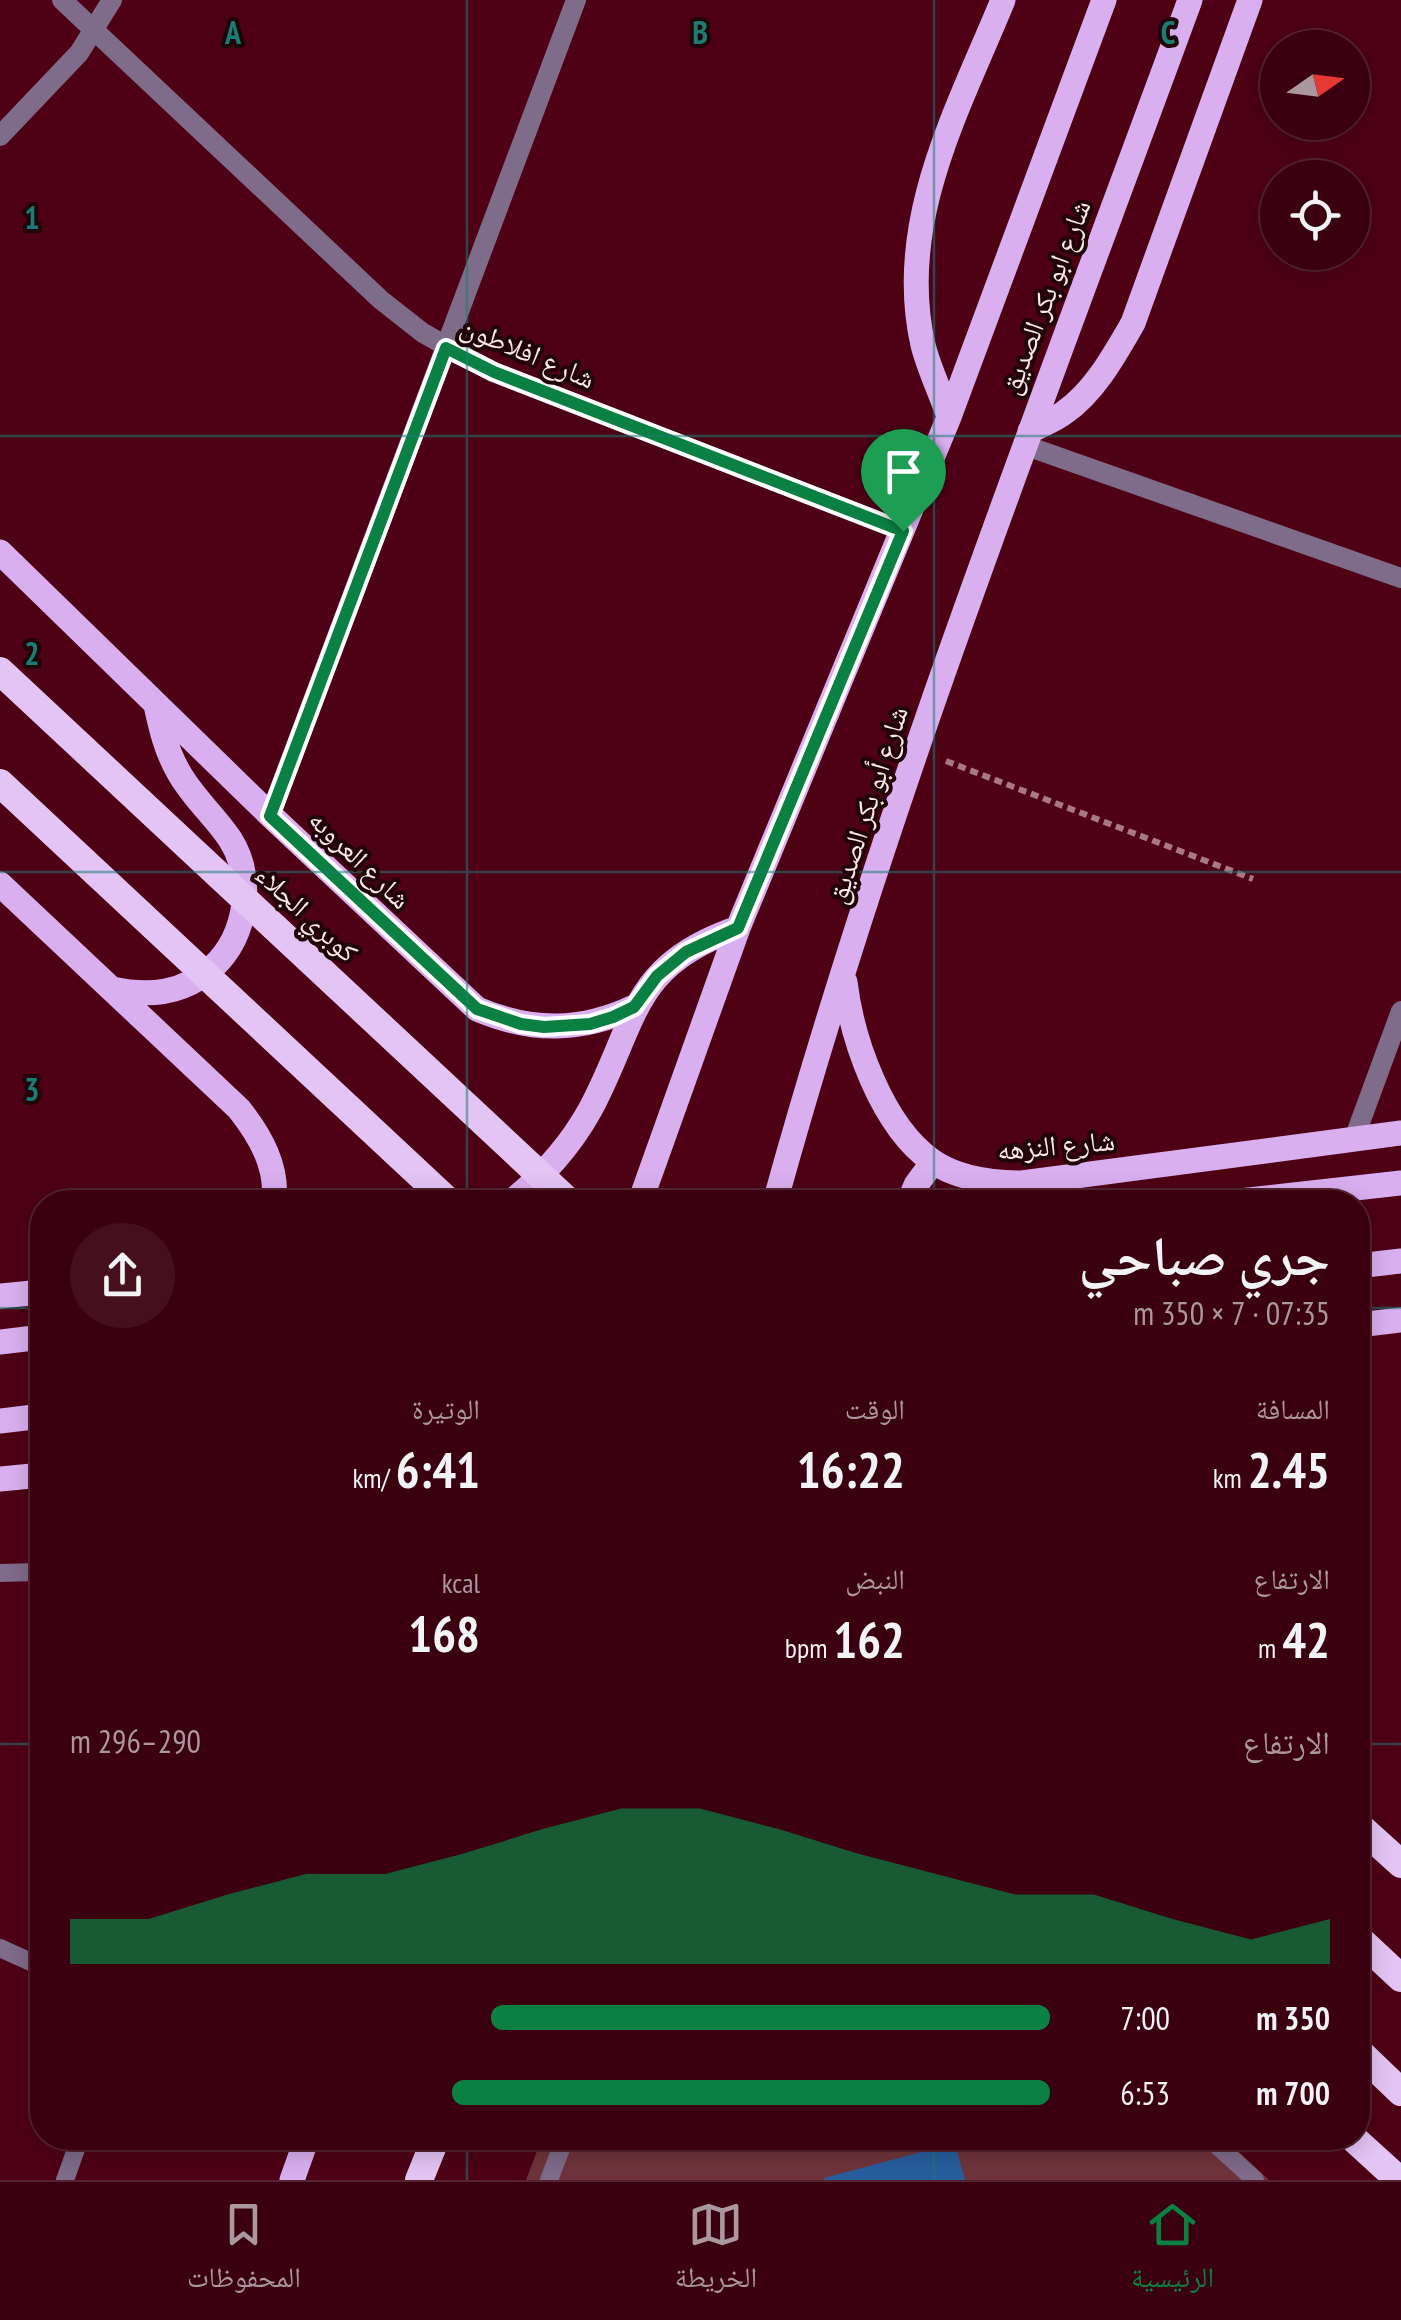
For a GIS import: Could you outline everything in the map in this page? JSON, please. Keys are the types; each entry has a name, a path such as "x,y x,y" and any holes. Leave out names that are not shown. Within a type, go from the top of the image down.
{"highway":[{"name":"كوبري الجلاء","path":"0,672 556,1190"},
{"path":"0,783 436,1190"},
{"path":"1370,1836 1401,1864"},
{"path":"1370,1949 1401,1978"},
{"path":"1370,2062 1401,2092"},
{"path":"419,2180 431,2150"},
{"path":"1366,2150 1399,2180"}],"main road":[{"path":"949,417 924,348 920,324 917,273 921,224 932,175 1003,0"},
{"name":"شارع ابو بكر الصديق","path":"644,1190 738,928 949,417 1104,0"},
{"name":"شارع ابو بكر الصديق","path":"1027,438 1190,0"},
{"name":"شارع ابو بكر الصديق","path":"1027,438 1079,399 1133,323 1250,0"},
{"name":"شارع أبو بكر الصديق","path":"780,1190 844,972 916,750 1027,438"},
{"name":"شارع العروبه","path":"0,552 270,816 477,1009 521,1024 568,1027 613,1017 634,1007"},
{"path":"112,989 155,994 197,980 229,948 244,907 242,874 232,842 178,772 156,705"},
{"path":"0,884 252,1124 274,1176 274,1190"},
{"path":"525,1190 543,1174 582,1124 634,1007 657,976 686,952 738,928"},
{"name":"شارع النزهه","path":"844,972 853,1022 869,1070 904,1133 933,1162 978,1180 1022,1183 1401,1133"},
{"path":"914,1190 933,1162"},
{"path":"1338,1190 1401,1183"},
{"path":"1370,1265 1401,1261"},
{"path":"0,1296 30,1293"},
{"path":"1370,1324 1401,1320"},
{"path":"0,1342 30,1338"},
{"path":"0,1421 30,1417"},
{"path":"0,1480 30,1476"},
{"path":"292,2180 303,2150"}],"street":[{"name":"شارع افلاطون","path":"62,0 380,300 446,348 494,372 903,531"},
{"path":"0,136 61,74 95,31 112,0"},
{"path":"270,816 576,0"},
{"path":"1027,438 1401,578"},
{"path":"1354,1139 1401,1010"}],"lane":[{"path":"0,1573 30,1572"},
{"path":"0,1948 30,1962"},
{"path":"64,2180 75,2150"},
{"path":"549,2180 560,2150"},
{"path":"1222,2150 1254,2180"}],"path":[{"path":"916,750 1253,879"}],"shaded area":[{"path":"537,2150 1237,2150 1269,2180 526,2180"}],"water":[{"path":"929,2150 957,2150 965,2180 824,2180"}],"route":[{"path":"446,348 494,372 903,531 738,928 686,952 657,976 634,1007 613,1017 590,1024 544,1027 498,1018 477,1009 270,816 446,348"}]}
